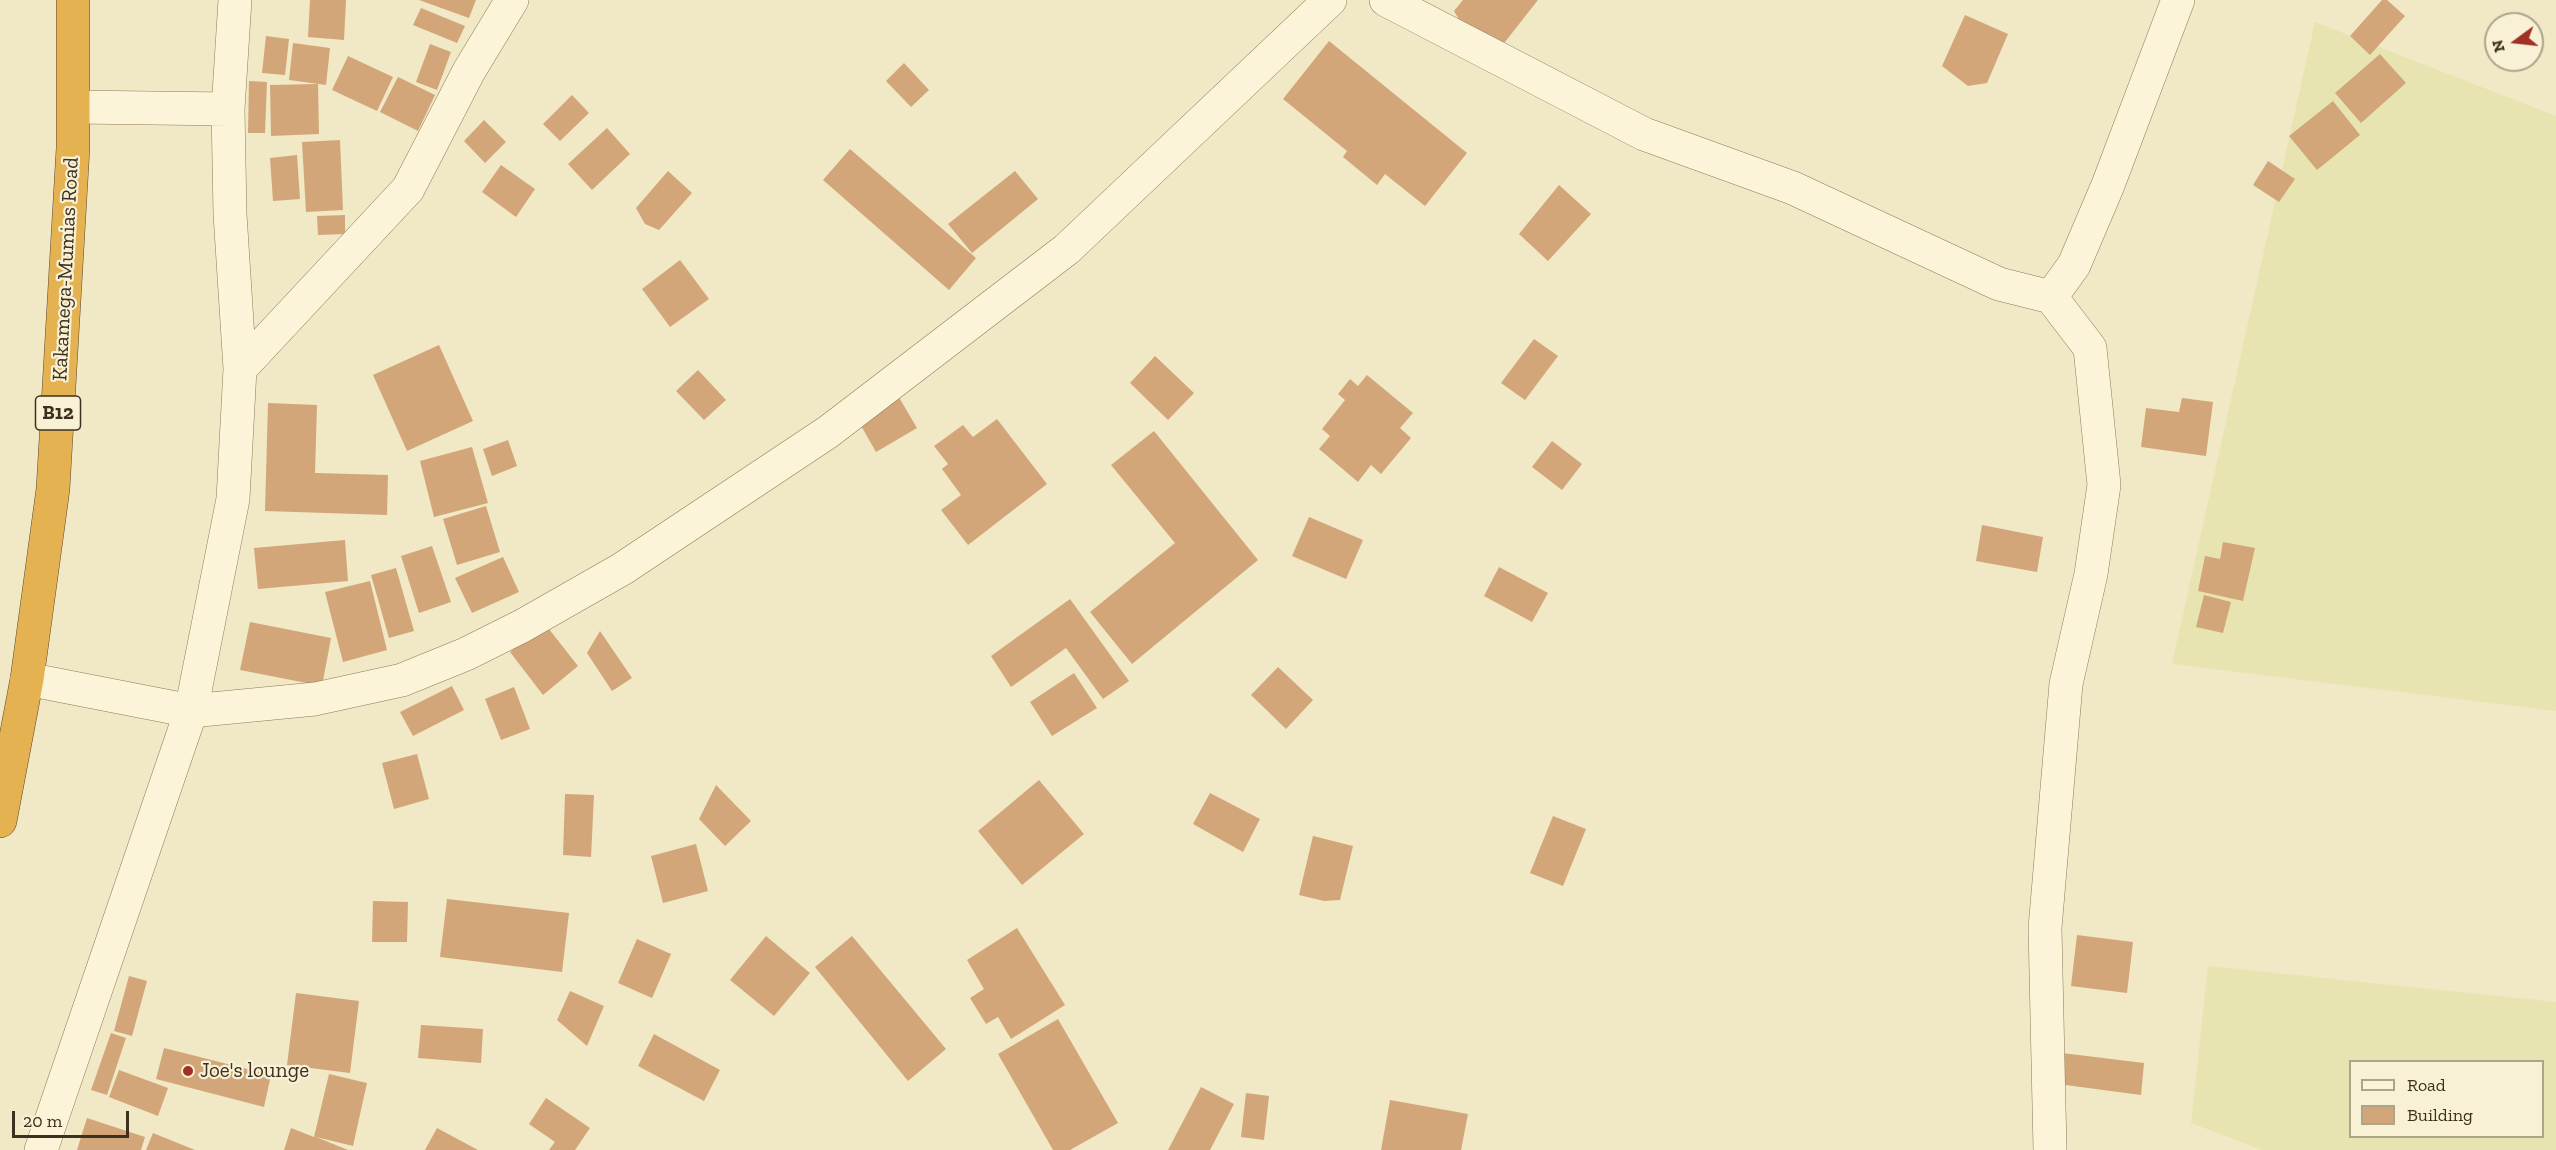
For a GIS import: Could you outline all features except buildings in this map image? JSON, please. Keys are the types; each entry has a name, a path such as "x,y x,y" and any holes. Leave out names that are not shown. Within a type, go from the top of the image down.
{"highway":[{"name":"Kakamega-Mumias Road","path":"0,821 27,680 53,489 75,106 73,0"}],"street":[{"path":"41,1150 190,711 233,499 240,369 230,213 228,109 235,0"},
{"path":"240,369 408,189 469,71 512,0"},
{"path":"27,680 190,711 315,699 402,680 466,654 522,627 622,569 828,432 1067,249 1330,0"},
{"path":"1386,0 1644,134 1792,188 1999,284 2051,297 2090,348 2104,485 2091,574 2066,684 2046,916 2050,1150"},
{"path":"2051,297 2074,265 2109,185 2178,0"},
{"path":"75,106 228,109"}],"shaded area":[{"path":"2315,22 2556,116 2556,711 2172,664"},
{"path":"2208,966 2556,1002 2556,1150 2262,1150 2191,1123"}],"place":[{"name":"Joe's lounge","path":"188,1071"}]}
